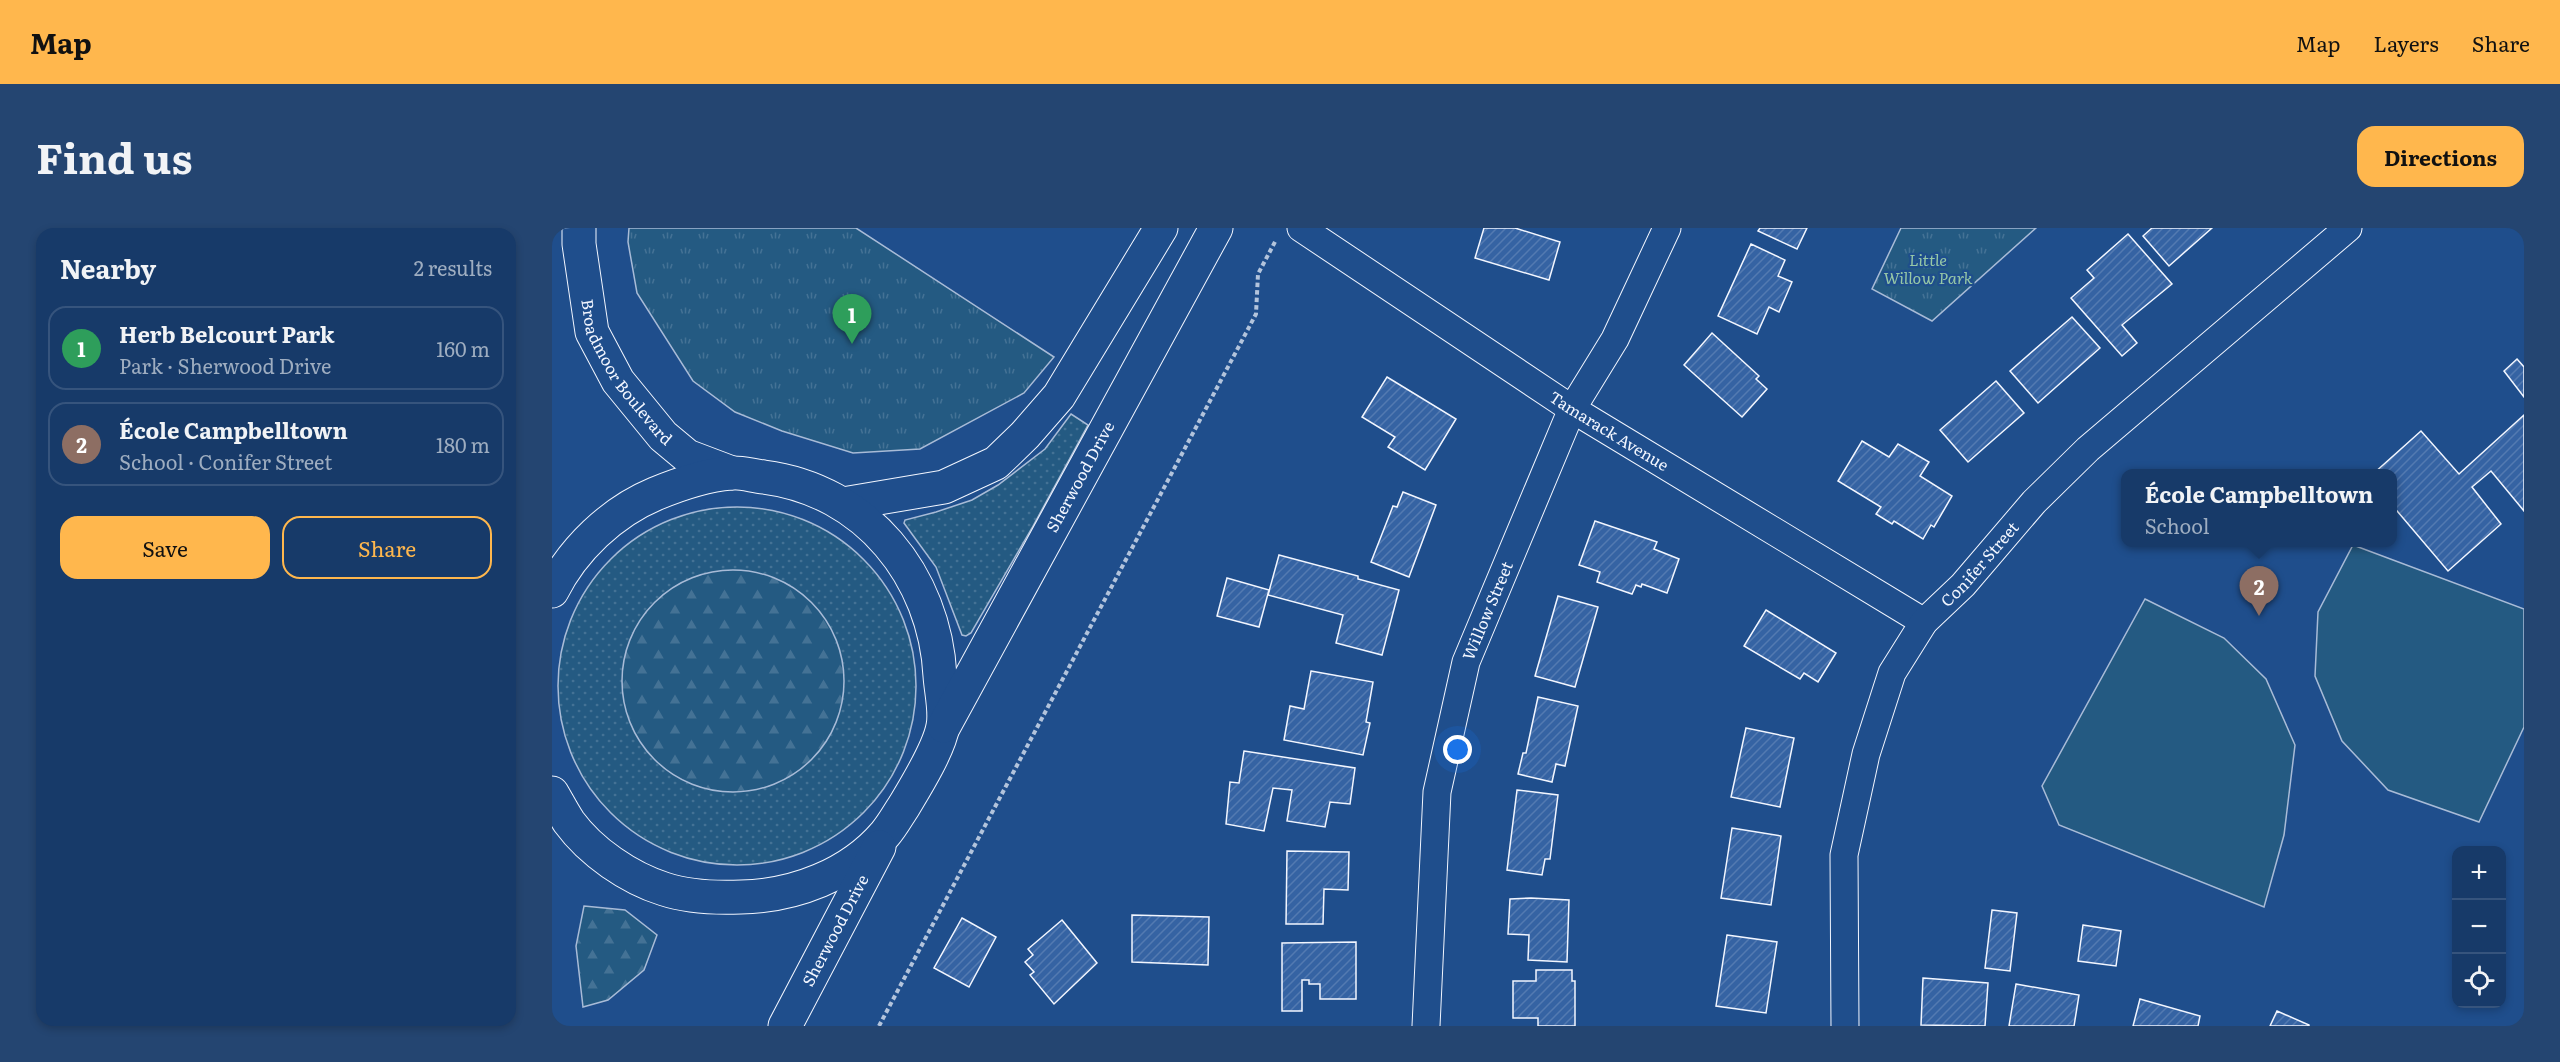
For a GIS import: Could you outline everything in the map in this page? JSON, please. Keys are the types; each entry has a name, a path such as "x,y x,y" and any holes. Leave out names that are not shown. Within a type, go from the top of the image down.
{"main road":[{"name":"Broadmoor Boulevard","path":"579,228 579,244 592,332 618,381 663,436 687,456 732,473"},
{"path":"843,504 944,487 996,463 1025,435 1059,396 1161,228"},
{"name":"Sherwood Drive","path":"785,1026 886,834 919,782 944,726 1216,228"},
{"path":"552,591 575,555 620,512 640,500 690,481 732,473 777,478 815,489 843,504 882,536 917,582 936,641 944,726"},
{"path":"552,794 569,823 606,859 663,889 690,895 769,896 796,890 836,873 886,834"}],"street":[{"name":"Willow Street","path":"1426,1026 1437,792 1466,662 1572,409 1615,339 1667,228"},
{"name":"Conifer Street","path":"1845,1026 1844,855 1866,754 1892,673 1924,622 1963,585 2034,502 2088,449 2348,228"},
{"name":"Tamarack Avenue","path":"1289,233 1572,409 1924,622"}],"path":[{"path":"879,1026 1257,314 1258,274 1289,233"}],"green space":[{"path":"629,228 856,228 1054,357 1024,393 920,449 853,453 782,431 735,412 693,381 637,293 628,242"},
{"name":"Little Willow Park","path":"1901,228 2036,228 1932,321 1872,289"},
{"path":"1071,414 1088,425 971,633 966,636 962,635 936,567 904,523 905,520 972,500 998,485 1045,449"},
{"path":"737,507 772,511 805,521 836,538 863,560 885,587 902,618 912,651 916,686 912,721 902,754 885,785 863,812 836,834 805,851 772,861 737,865 702,861 669,851 638,834 611,812 589,785 572,754 562,721 558,686 562,651 572,618 589,587 611,560 638,538 669,521 702,511"},
{"path":"2352,547 2358,547 2524,609 2524,727 2479,822 2388,790 2342,741 2315,676 2318,612"},
{"path":"733,570 755,572 785,583 803,595 819,611 831,629 839,649 844,681 842,703 831,733 819,751 803,767 785,779 765,787 733,792 711,790 681,779 663,767 647,751 635,733 627,713 622,681 624,659 635,629 647,611 663,595 681,583 701,575"},
{"path":"2145,599 2224,638 2266,679 2295,745 2284,835 2264,907 2059,825 2042,786"},
{"path":"584,906 625,910 657,935 644,970 608,1000 583,1007 576,946"}],"building":[{"path":"1484,228 1515,228 1560,242 1549,280 1475,258"},
{"path":"1760,228 1807,228 1797,249 1758,231"},
{"path":"2152,228 2212,228 2169,266 2143,236"},
{"path":"2128,234 2172,284 2122,325 2137,343 2122,356 2071,298 2094,278 2087,270"},
{"path":"1751,244 1785,260 1778,276 1792,282 1779,312 1769,307 1757,334 1718,316"},
{"path":"2072,317 2100,348 2038,403 2010,371"},
{"path":"1712,333 1759,376 1756,379 1767,389 1742,417 1684,365"},
{"path":"2517,359 2524,367 2524,397 2504,371"},
{"path":"1387,377 1456,419 1425,470 1388,447 1395,437 1362,417"},
{"path":"1996,381 2024,413 1968,462 1940,430"},
{"path":"2524,415 2524,511 2491,471 2472,487 2501,524 2448,571 2397,511 2397,469 2379,469 2421,431 2459,474"},
{"path":"1862,441 1889,457 1898,444 1929,462 1920,476 1952,496 1934,527 1931,525 1923,539 1894,521 1892,524 1876,514 1881,507 1838,481"},
{"path":"1403,492 1436,505 1409,577 1371,562 1393,506 1397,507"},
{"path":"1595,521 1657,542 1654,549 1679,559 1667,593 1642,584 1641,587 1636,585 1632,594 1597,582 1600,572 1579,565"},
{"path":"1279,555 1358,576 1358,579 1399,590 1382,655 1336,643 1343,615 1268,595"},
{"path":"1227,578 1269,590 1259,627 1217,616"},
{"path":"1558,596 1598,607 1575,687 1535,676"},
{"path":"1766,610 1836,653 1818,682 1804,673 1800,679 1744,646"},
{"path":"1311,671 1373,682 1366,722 1370,723 1363,755 1284,740 1290,706 1304,709"},
{"path":"1538,697 1578,706 1565,766 1556,764 1552,782 1518,774 1523,753 1526,753"},
{"path":"1746,728 1794,738 1780,807 1731,797"},
{"path":"1244,751 1355,768 1350,804 1330,802 1325,827 1287,821 1292,790 1273,788 1264,831 1226,824 1230,782 1239,783"},
{"path":"1517,790 1558,795 1550,859 1545,859 1542,875 1507,870"},
{"path":"1732,828 1781,836 1771,905 1721,898"},
{"path":"1287,851 1349,852 1348,890 1324,889 1323,924 1286,924"},
{"path":"1510,899 1569,900 1567,962 1528,960 1529,935 1508,934"},
{"path":"1992,910 2017,913 2010,971 1985,968"},
{"path":"1132,915 1209,917 1208,965 1132,962"},
{"path":"962,918 996,937 969,987 934,968"},
{"path":"1062,920 1097,963 1054,1004 1030,975 1034,972 1025,962 1033,955 1028,949"},
{"path":"2083,925 2121,931 2116,966 2078,961"},
{"path":"1727,935 1777,942 1766,1013 1716,1006"},
{"path":"1356,942 1356,999 1320,999 1320,984 1309,984 1309,980 1302,980 1302,1011 1282,1011 1282,943"},
{"path":"1536,970 1572,970 1572,981 1575,981 1575,1026 1538,1026 1538,1018 1513,1018 1513,981 1536,981"},
{"path":"1923,978 1988,983 1985,1026 1921,1025"},
{"path":"2016,984 2079,995 2074,1026 2009,1026"},
{"path":"2140,999 2200,1016 2198,1026 2133,1026"},
{"path":"2277,1011 2309,1025 2309,1026 2270,1026"}],"place":[{"name":"Herb Belcourt Park","path":"852,344"},
{"name":"École Campbelltown","path":"2259,616"}]}
